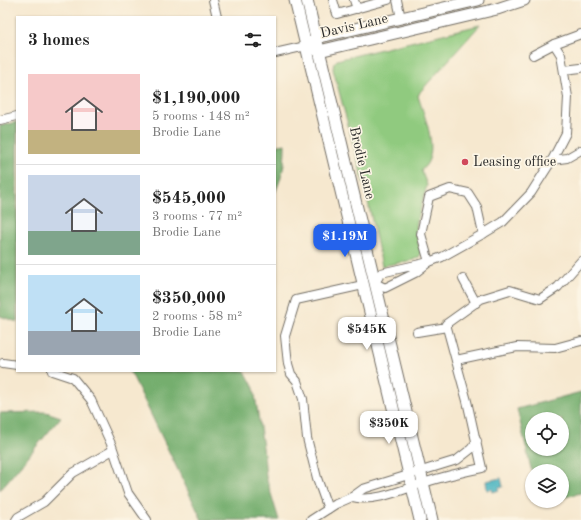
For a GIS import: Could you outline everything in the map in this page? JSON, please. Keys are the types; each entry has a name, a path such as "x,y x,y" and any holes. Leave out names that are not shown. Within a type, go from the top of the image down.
{"main road":[{"name":"Brodie Lane","path":"295,0 420,520"},
{"name":"Brodie Lane","path":"307,0 344,148 374,283 432,520"},
{"name":"Davis Lane","path":"306,46 316,38 475,0"},
{"path":"408,29 430,19 465,11 475,0"},
{"name":"Davis Lane","path":"306,46 319,50 490,11 524,0"},
{"path":"363,285 374,283"}],"street":[{"path":"213,0 217,16"},
{"path":"333,0 337,14 388,0"},
{"path":"354,0 356,9"},
{"path":"397,0 401,18"},
{"path":"533,55 554,44 581,34"},
{"path":"429,262 415,273 386,288 374,283 381,273 429,262 442,257 483,234 503,222 530,193 552,160 566,133 568,97 561,55 554,44"},
{"name":"Davis Lane","path":"276,53 306,46"},
{"path":"564,70 581,68"},
{"path":"0,120 16,116"},
{"path":"552,160 567,158 581,150"},
{"path":"429,262 421,234 429,197 450,189 468,193 477,206 483,234"},
{"path":"352,497 365,499 460,472 482,468 477,442 446,324 481,300 510,290 540,300 558,287 581,261"},
{"path":"463,279 476,303"},
{"path":"328,509 317,478 306,438 303,400 297,381 291,374 288,364 285,336 296,300 363,285"},
{"path":"417,332 447,327"},
{"path":"456,360 517,347 555,348 581,341"},
{"path":"3,363 16,364"},
{"path":"55,372 73,378 91,400 113,450 128,493 147,520"},
{"path":"311,520 336,504 352,497 363,489 457,460 477,442"},
{"path":"16,520 18,517 44,502 73,472 113,450"},
{"path":"457,460 460,472"}],"green space":[{"path":"480,25 418,96 430,135 431,145 427,163 421,170 427,185 417,222 416,233 421,253 419,257 413,260 382,266 365,188 333,69 334,63 337,60"},
{"path":"16,122 16,322 0,316 0,126"},
{"path":"285,144 283,169 276,190 276,146"},
{"path":"129,372 246,372 254,388 266,477 279,520 202,520 132,375"},
{"path":"581,392 581,493 569,496 569,464 530,464 528,456 569,456 569,412 525,412 525,443 517,409"},
{"path":"46,412 61,417 0,490 0,413"}],"water":[{"path":"501,478 503,487 493,492 492,489 487,490 486,481"}],"place":[{"name":"Leasing office","path":"465,162"}]}
